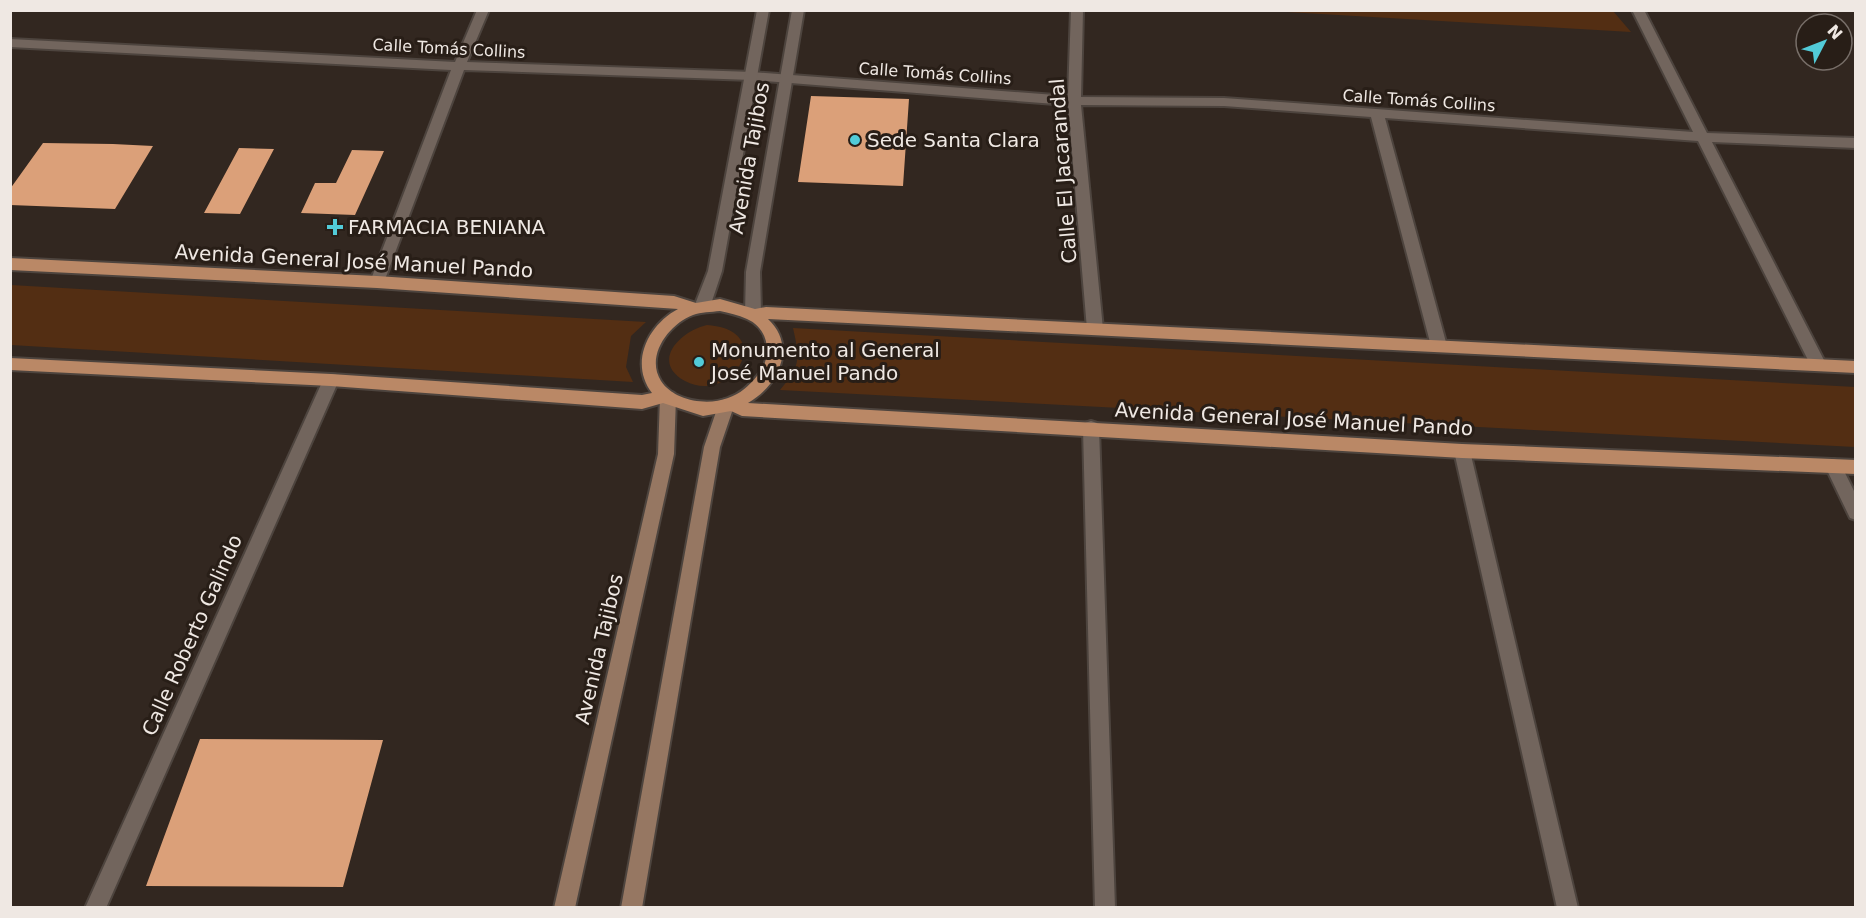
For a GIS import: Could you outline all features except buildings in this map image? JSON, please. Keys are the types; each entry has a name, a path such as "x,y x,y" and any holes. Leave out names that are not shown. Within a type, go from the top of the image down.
{"main road":[{"name":"Avenida General José Manuel Pando","path":"10,264 376,282 674,302 698,308"},
{"path":"755,314 768,326 775,340 777,355 772,370 763,384 749,396 729,405 695,408 681,405 666,397 653,384 648,370 647,355 653,340 663,327 677,316 698,308 729,306 755,314 1856,367"},
{"path":"10,364 331,380 642,402 666,397"},
{"name":"Avenida Tajibos","path":"564,908 666,454 666,397"},
{"name":"Avenida General José Manuel Pando","path":"729,405 742,410 1091,428 1462,451 1856,467"},
{"path":"631,908 712,447 729,405"}],"street":[{"path":"376,282 459,66 483,10"},
{"name":"Avenida Tajibos","path":"698,308 715,271 763,10"},
{"name":"Avenida Tajibos","path":"755,314 753,272 798,10"},
{"name":"Calle El Jacarandal","path":"1077,10 1074,100 1095,329"},
{"path":"1638,10 1818,364"},
{"name":"Calle Tomás Collins","path":"10,43 459,66 752,76 1074,100 1224,102 1701,137 1856,143"},
{"path":"1377,114 1439,346"},
{"name":"Calle Roberto Galindo","path":"95,908 331,380"},
{"path":"1091,428 1105,908"},
{"path":"1462,451 1568,908"},
{"path":"1833,466 1856,513"}],"shaded area":[{"path":"1268,11 1613,11 1631,32"},
{"path":"11,285 646,322 631,336 626,367 633,382 11,345"},
{"path":"707,325 729,330 740,339 744,352 740,364 731,376 718,384 702,386 685,381 675,373 670,365 669,357 679,340 697,328"},
{"path":"793,328 1855,387 1855,447 780,390 792,374 797,361"}],"place":[{"name":"Sede Santa Clara","path":"855,140"},
{"name":"FARMACIA BENIANA","path":"335,227"},
{"name":"Monumento al General José Manuel Pando","path":"699,362"}]}
